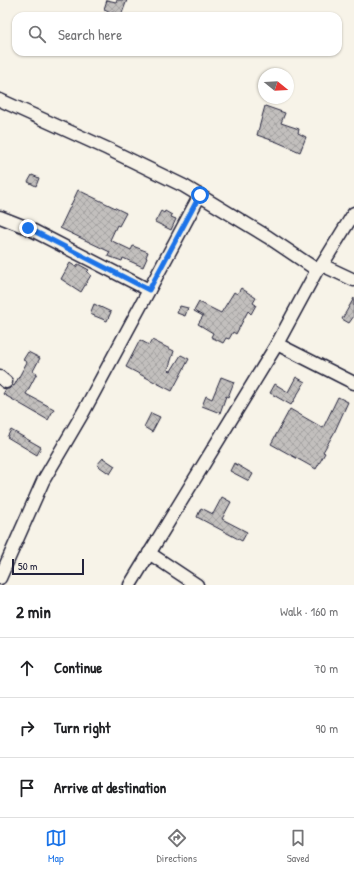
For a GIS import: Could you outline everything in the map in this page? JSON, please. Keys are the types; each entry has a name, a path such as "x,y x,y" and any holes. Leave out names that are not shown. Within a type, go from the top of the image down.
{"street":[{"path":"0,100 115,152 184,186 320,268 354,280"},
{"path":"0,578 43,480 84,411 200,195"},
{"path":"130,585 354,213"},
{"path":"0,217 28,228 149,290"},
{"path":"276,344 354,383"},
{"path":"150,553 195,584"}],"building":[{"path":"107,0 116,2 117,0 127,0 122,12 111,12 104,9"},
{"path":"265,106 285,113 281,123 299,129 298,133 306,137 300,152 257,135"},
{"path":"32,175 39,178 36,186 28,182"},
{"path":"78,190 126,213 119,226 117,225 110,240 131,250 133,246 148,252 143,267 123,258 122,261 108,256 110,252 60,228"},
{"path":"161,211 164,213 165,211 172,215 171,217 176,219 171,230 155,222"},
{"path":"70,263 76,267 78,264 89,270 87,272 91,275 81,292 61,279"},
{"path":"241,288 256,298 253,303 256,305 251,314 248,311 236,334 233,332 229,339 226,338 223,343 211,337 213,333 198,324 203,316 194,311 199,302 221,313 234,292 237,294"},
{"path":"354,298 354,316 349,323 342,319"},
{"path":"94,304 111,312 107,321 90,314"},
{"path":"180,306 188,308 185,316 177,313"},
{"path":"140,340 149,345 152,340 174,351 168,370 171,371 181,355 189,359 172,391 126,367"},
{"path":"28,352 40,358 33,371 37,373 26,394 54,409 48,420 3,394 6,389 9,389 12,385 14,386 27,362 23,360"},
{"path":"221,377 234,382 228,397 226,396 220,413 202,406 206,396 212,399"},
{"path":"296,377 305,382 291,405 270,393 275,384 288,392"},
{"path":"338,397 348,402 334,433 323,452 325,453 316,469 271,444 290,409 323,428"},
{"path":"151,413 160,417 152,432 144,427"},
{"path":"11,430 41,447 37,455 7,437"},
{"path":"103,458 115,466 110,474 97,465"},
{"path":"234,463 253,474 249,481 230,471"},
{"path":"222,497 231,502 222,519 247,532 242,541 197,517 201,508 213,514"}],"route":[{"path":"28,228 149,290 200,195"}]}
